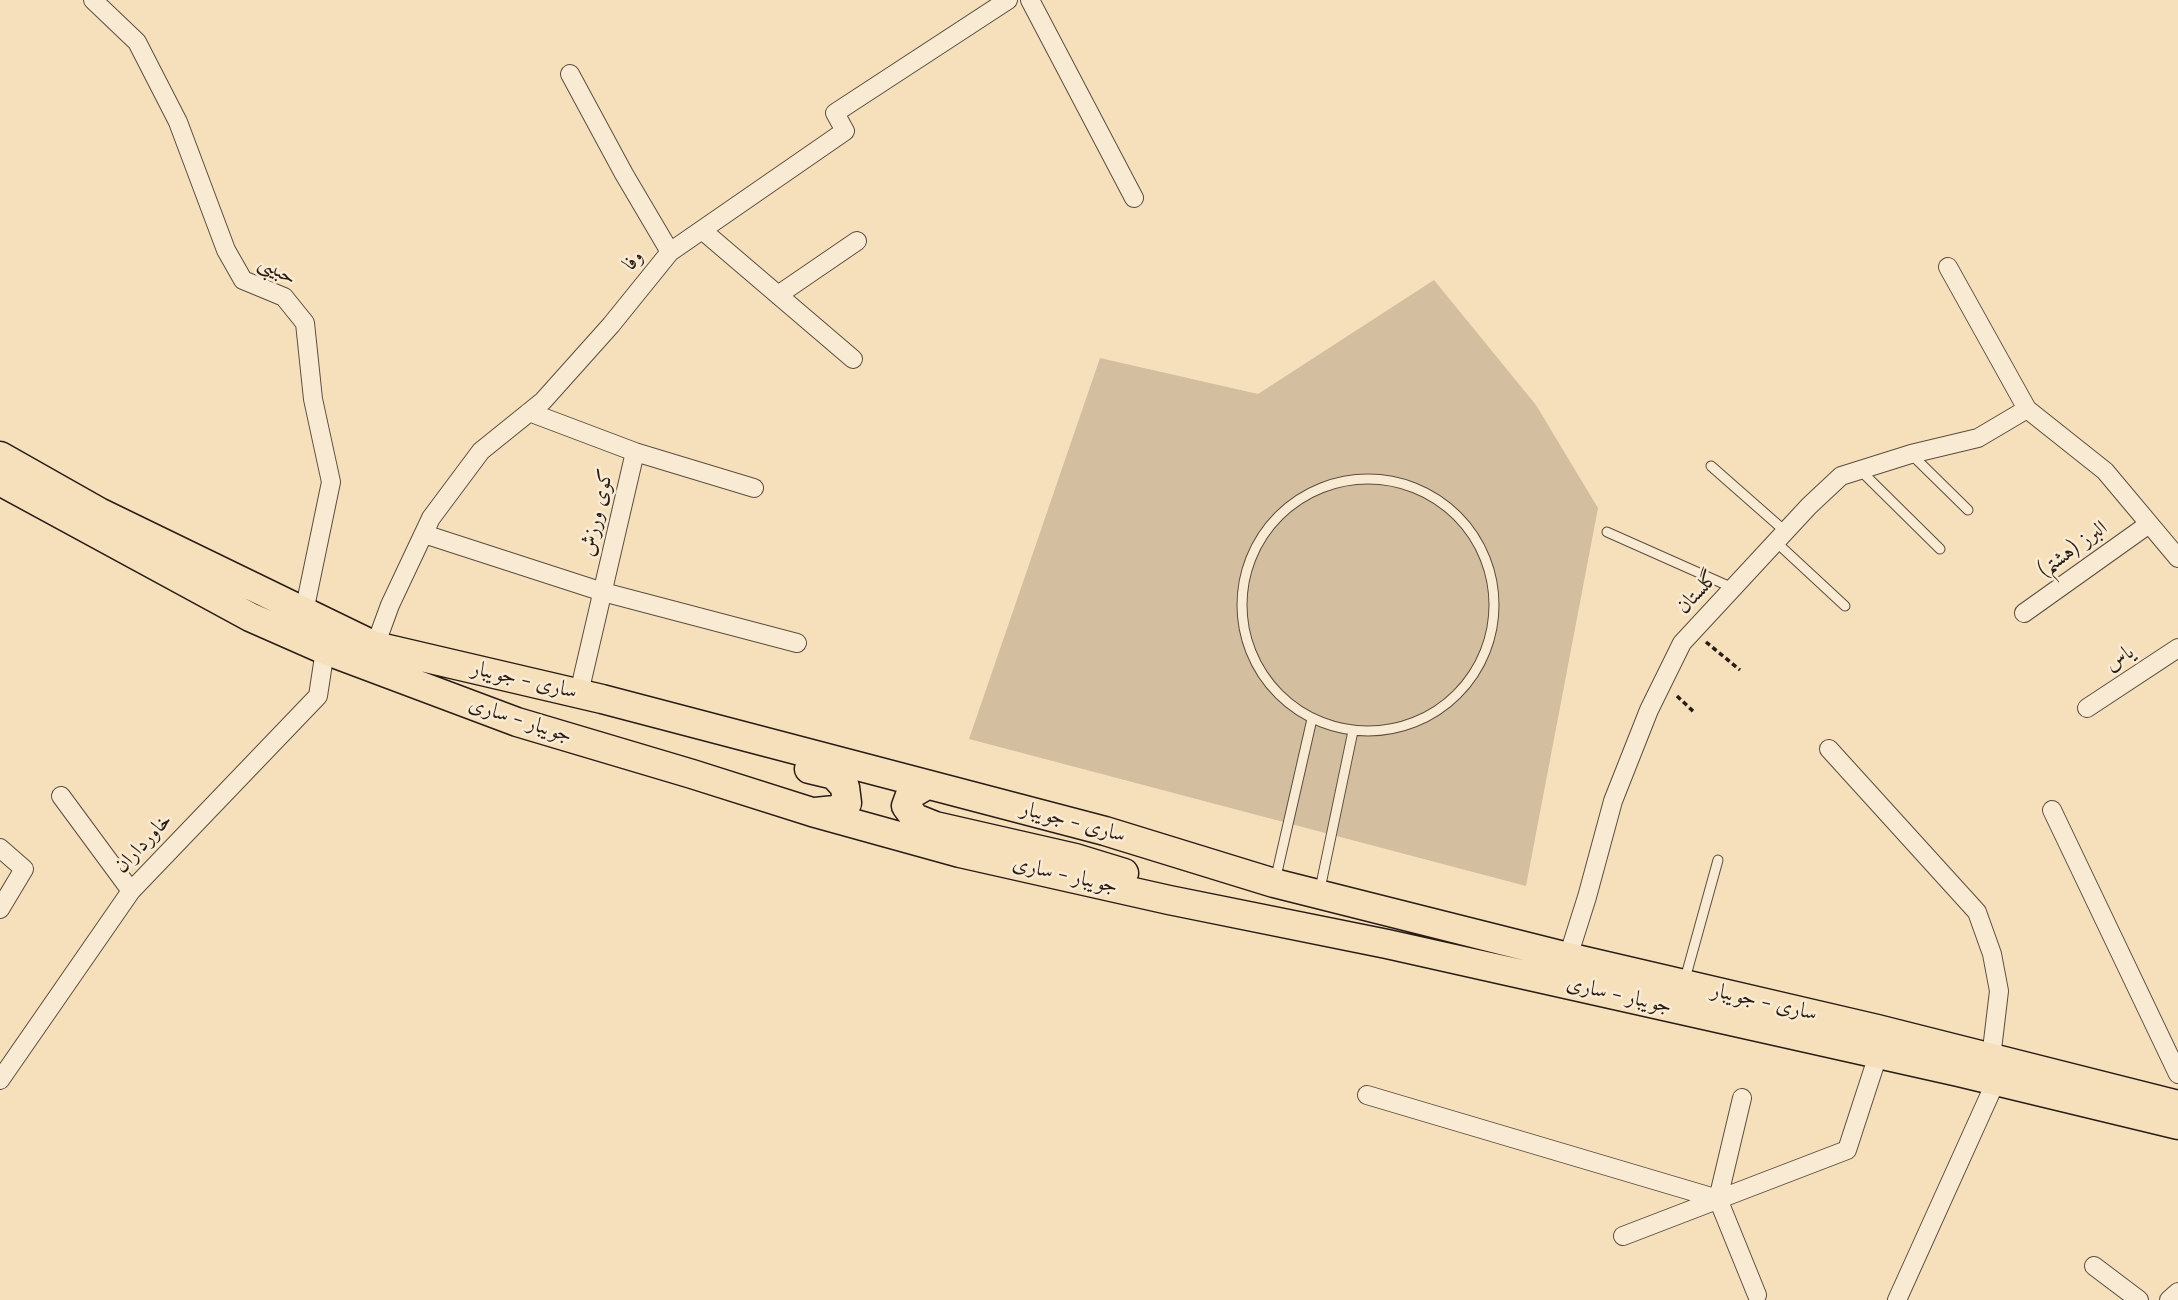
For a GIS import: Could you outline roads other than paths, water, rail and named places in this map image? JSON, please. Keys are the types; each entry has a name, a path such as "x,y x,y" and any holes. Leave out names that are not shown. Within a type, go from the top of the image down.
{"highway":[{"name":"ساری - جویبار","path":"0,456 99,512 375,646 579,693 1105,831 1274,883 1683,984 1994,1069 2178,1105"},
{"name":"جویبار - ساری","path":"0,481 250,617 325,650 517,722 812,812 925,844 1168,900 1387,944 1878,1055 1994,1069 2178,1125"},
{"path":"696,724 716,739 752,755 834,775 845,787 847,803 835,810 812,812"},
{"path":"927,785 910,795 906,806 915,818 935,826 1075,858 1123,872 1168,900"}],"street":[{"name":"حبیبی","path":"93,0 137,42 178,122 226,250 243,280 284,297 306,323 313,399 331,482 304,612"},
{"name":"وفا","path":"375,646 390,605 431,518 481,451 543,401 611,325 670,253 845,131 835,113 1008,0"},
{"path":"1030,0 1134,198"},
{"path":"570,74 670,253"},
{"path":"702,230 853,359"},
{"path":"778,295 857,241"},
{"path":"1948,267 2027,409 2105,471 2178,558"},
{"name":"گلستان","path":"1568,957 1613,801 1649,710 1682,643 1841,476 1911,454 1978,438 2027,409"},
{"name":"کوی ورزش","path":"529,412 635,452 579,693"},
{"path":"635,452 754,488"},
{"name":"البرز (هشتم)","path":"2024,614 2149,524"},
{"path":"424,534 603,592 797,643"},
{"name":"یاس","path":"2087,708 2178,648"},
{"name":"خاورداران","path":"0,1080 131,891 318,696 325,650"},
{"path":"1829,750 1977,912 1993,954 1999,991 1994,1069 1897,1300"},
{"path":"61,796 131,891"},
{"path":"2052,810 2178,1073"},
{"path":"0,848 24,869 0,909"},
{"path":"1623,1236 1847,1150 1878,1055"},
{"path":"1367,1095 1718,1199"},
{"path":"1742,1098 1718,1199 1757,1295"},
{"path":"2094,1266 2139,1300"},
{"path":"2169,1300 2178,1292"}],"lane":[{"path":"1911,454 1968,510"},
{"path":"1711,466 1845,606"},
{"path":"1860,470 1940,549"},
{"path":"1358,479 1398,482 1435,498 1466,524 1487,561 1495,603 1488,646 1467,683 1436,712 1396,728 1353,731 1312,719 1278,694 1253,659 1241,619 1244,578 1258,541 1284,510 1319,488 1358,479"},
{"path":"1607,532 1733,588"},
{"path":"1274,883 1312,719"},
{"path":"1319,894 1353,731"},
{"path":"1683,984 1718,860"}]}
